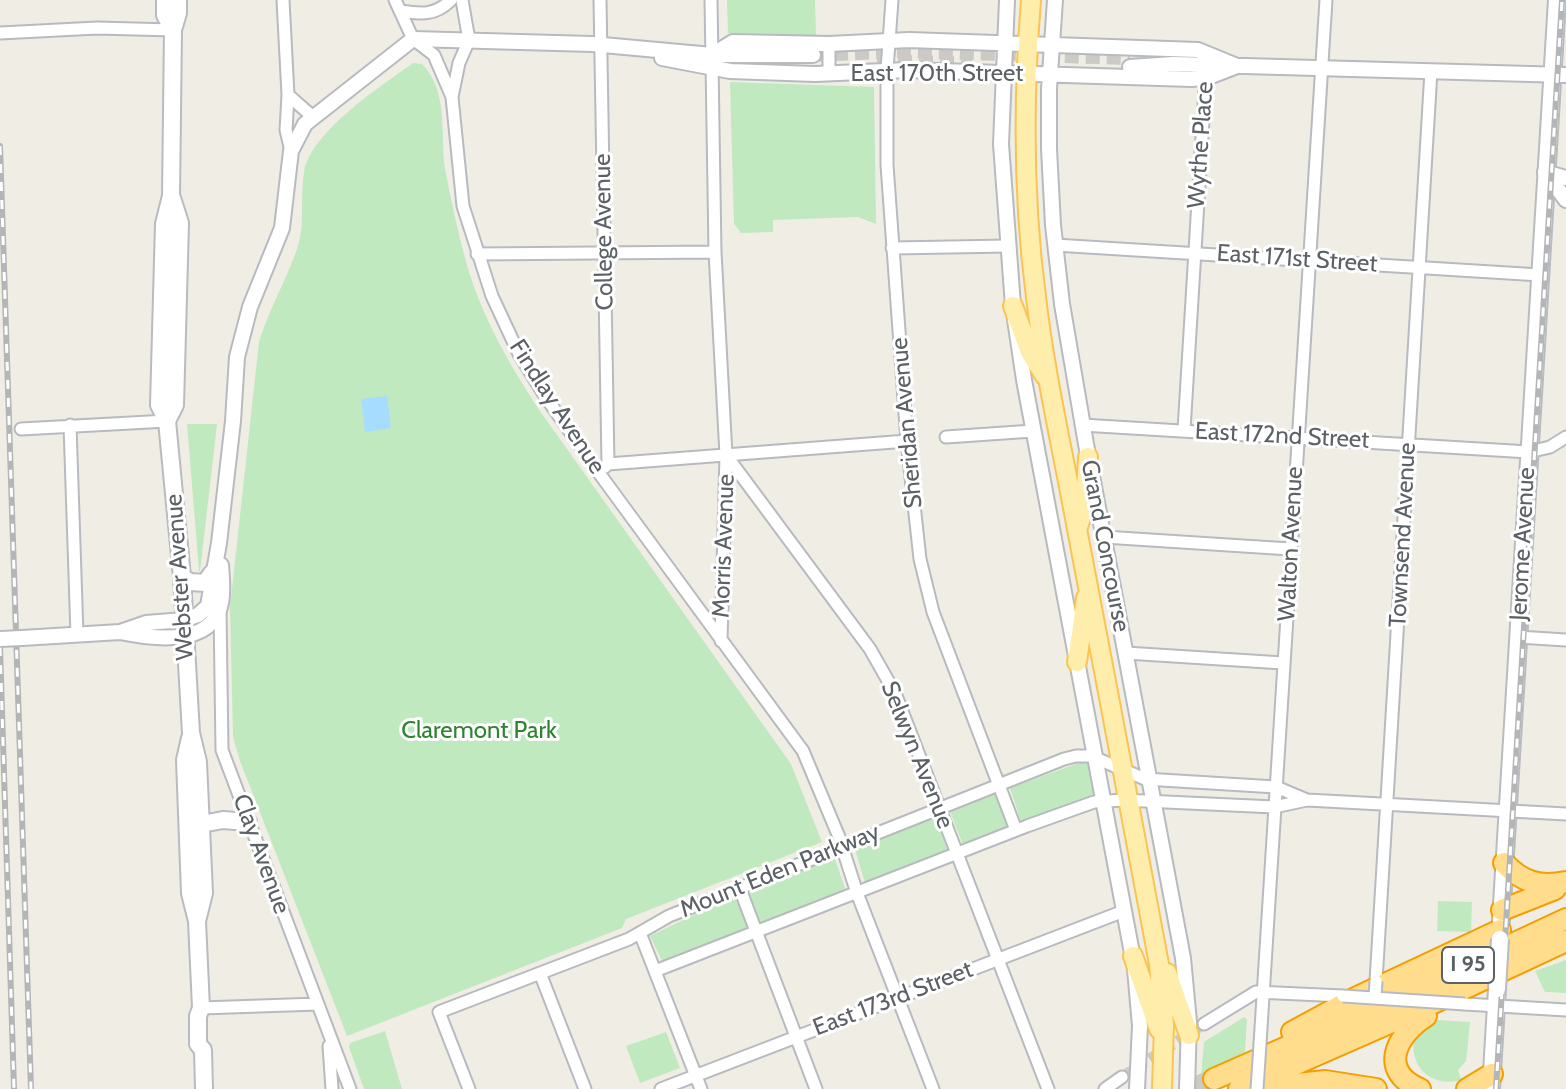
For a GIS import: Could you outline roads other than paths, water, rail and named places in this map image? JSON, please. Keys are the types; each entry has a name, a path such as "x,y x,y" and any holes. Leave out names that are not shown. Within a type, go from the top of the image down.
{"highway":[{"path":"1504,863 1529,882 1549,885 1566,883"},
{"path":"1260,1051 1345,1003 1501,926 1566,883"},
{"name":"I 95","path":"1214,1079 1260,1051 1369,1011 1566,919"},
{"name":"I 95","path":"1239,1089 1494,990 1566,941"},
{"path":"1420,1089 1405,1081 1399,1070 1396,1056 1400,1038 1413,1024 1494,990"},
{"path":"1256,1089 1325,1081 1376,1089"},
{"path":"1467,1089 1491,1082"}],"main road":[{"name":"Webster Avenue","path":"165,0 165,15 173,30"},
{"name":"Webster Avenue","path":"178,0 173,30 171,196 164,224 159,405 167,421 182,577 191,733 185,760 194,826 190,893 197,921 201,1008 207,1014 208,1044 203,1050 204,1089"},
{"name":"Grand Concourse","path":"1031,0 1025,154 1029,236 1049,383 1154,938 1162,990 1162,1089"},
{"name":"Jerome Avenue","path":"1491,1082 1494,990 1501,926 1545,172 1558,75 1557,0"},
{"path":"1013,306 1030,352 1049,383"},
{"path":"1077,530 1085,505 1088,457"},
{"path":"182,577 190,582 205,583 212,573"},
{"path":"1077,662 1088,587"},
{"path":"194,826 223,820 248,822"},
{"path":"1154,938 1196,1030"},
{"path":"1133,956 1164,1042"}],"street":[{"name":"Clay Avenue","path":"184,628 208,606 219,543 237,357 250,307 282,228 291,151 286,130 288,95 283,0"},
{"path":"397,6 413,14 434,12 451,0"},
{"name":"Findlay Avenue","path":"462,0 469,40 459,63 452,97 463,206 492,296 519,354 604,469 721,641"},
{"name":"College Avenue","path":"600,0 604,469"},
{"name":"Morris Avenue","path":"711,0 715,252 726,455 721,641 803,751 843,847 857,893 933,1089"},
{"name":"Sheridan Avenue","path":"892,0 887,70 887,165 907,441 920,559 933,612 1016,830"},
{"name":"Grand Concourse","path":"1007,0 1002,73 1002,160 1013,306 1033,431 1133,956 1139,1013 1137,1089"},
{"name":"Grand Concourse","path":"1055,0 1050,74 1050,175 1055,245 1082,425 1196,1030 1187,1089"},
{"name":"Walton Avenue","path":"1256,1089 1326,0"},
{"name":"Findlay Avenue","path":"397,6 413,39 434,55 452,97"},
{"path":"2,33 97,28 173,30"},
{"path":"291,151 299,134 313,117 413,39"},
{"name":"East 170th Street","path":"413,39 640,47 647,54 829,73 887,70 1050,74 1237,66"},
{"name":"East 170th Street","path":"712,62 733,42 829,44 889,41 1052,44 1206,65"},
{"path":"829,44 829,73"},
{"name":"East 170th Street","path":"712,62 761,57 781,62 813,59"},
{"name":"East 170th Street","path":"1130,62 1558,75"},
{"name":"Wythe Place","path":"1184,430 1206,65"},
{"name":"Townsend Avenue","path":"1375,998 1431,71"},
{"path":"288,95 313,117"},
{"path":"1545,172 1566,178"},
{"path":"1545,172 1566,200"},
{"name":"East 171st Street","path":"1055,245 1540,275"},
{"path":"892,248 1008,246"},
{"path":"477,254 715,252"},
{"path":"21,429 167,421"},
{"path":"70,425 77,635"},
{"name":"East 172nd Street","path":"1082,425 1529,452"},
{"path":"946,437 1033,431"},
{"path":"1529,452 1550,447 1566,437"},
{"path":"604,469 726,455 907,441"},
{"name":"Selwyn Avenue","path":"726,455 870,649 895,693 1048,1089"},
{"path":"1104,537 1290,549"},
{"name":"Clay Avenue","path":"219,543 222,571 222,750 350,1089"},
{"path":"0,639 120,632 146,638 184,628 204,628 220,609"},
{"path":"1518,637 1566,640"},
{"path":"1126,653 1283,663"},
{"name":"Mount Eden Parkway","path":"469,1089 439,1012 640,933 663,919 939,807 1068,758 1083,755 1096,758"},
{"path":"1096,758 1149,779 1276,787 1307,800 1566,814"},
{"name":"Mount Eden Parkway","path":"655,971 1016,830 1104,801 1274,807 1307,800"},
{"path":"740,889 816,1089"},
{"name":"East 173rd Street","path":"661,1089 1124,911"},
{"path":"640,933 701,1089"},
{"path":"540,973 585,1089"},
{"path":"1196,1030 1246,997 1263,992 1465,1004 1494,990 1566,1010"},
{"path":"201,1008 318,1004"},
{"path":"328,1031 332,1089"},
{"path":"1105,1089 1122,1077"}],"water":[{"path":"387,396 391,428 365,432 361,399"}],"tunnel":[{"path":"813,55 903,51 1130,58"},
{"path":"877,62 972,63"},
{"path":"1122,1077 1204,1024"},
{"path":"1189,1089 1214,1079"}],"railway":[{"path":"1496,1089 1562,0"},
{"path":"0,146 31,1089"},
{"path":"0,647 14,1089"}],"park label":[{"name":"Claremont Park","path":"479,731"}]}
